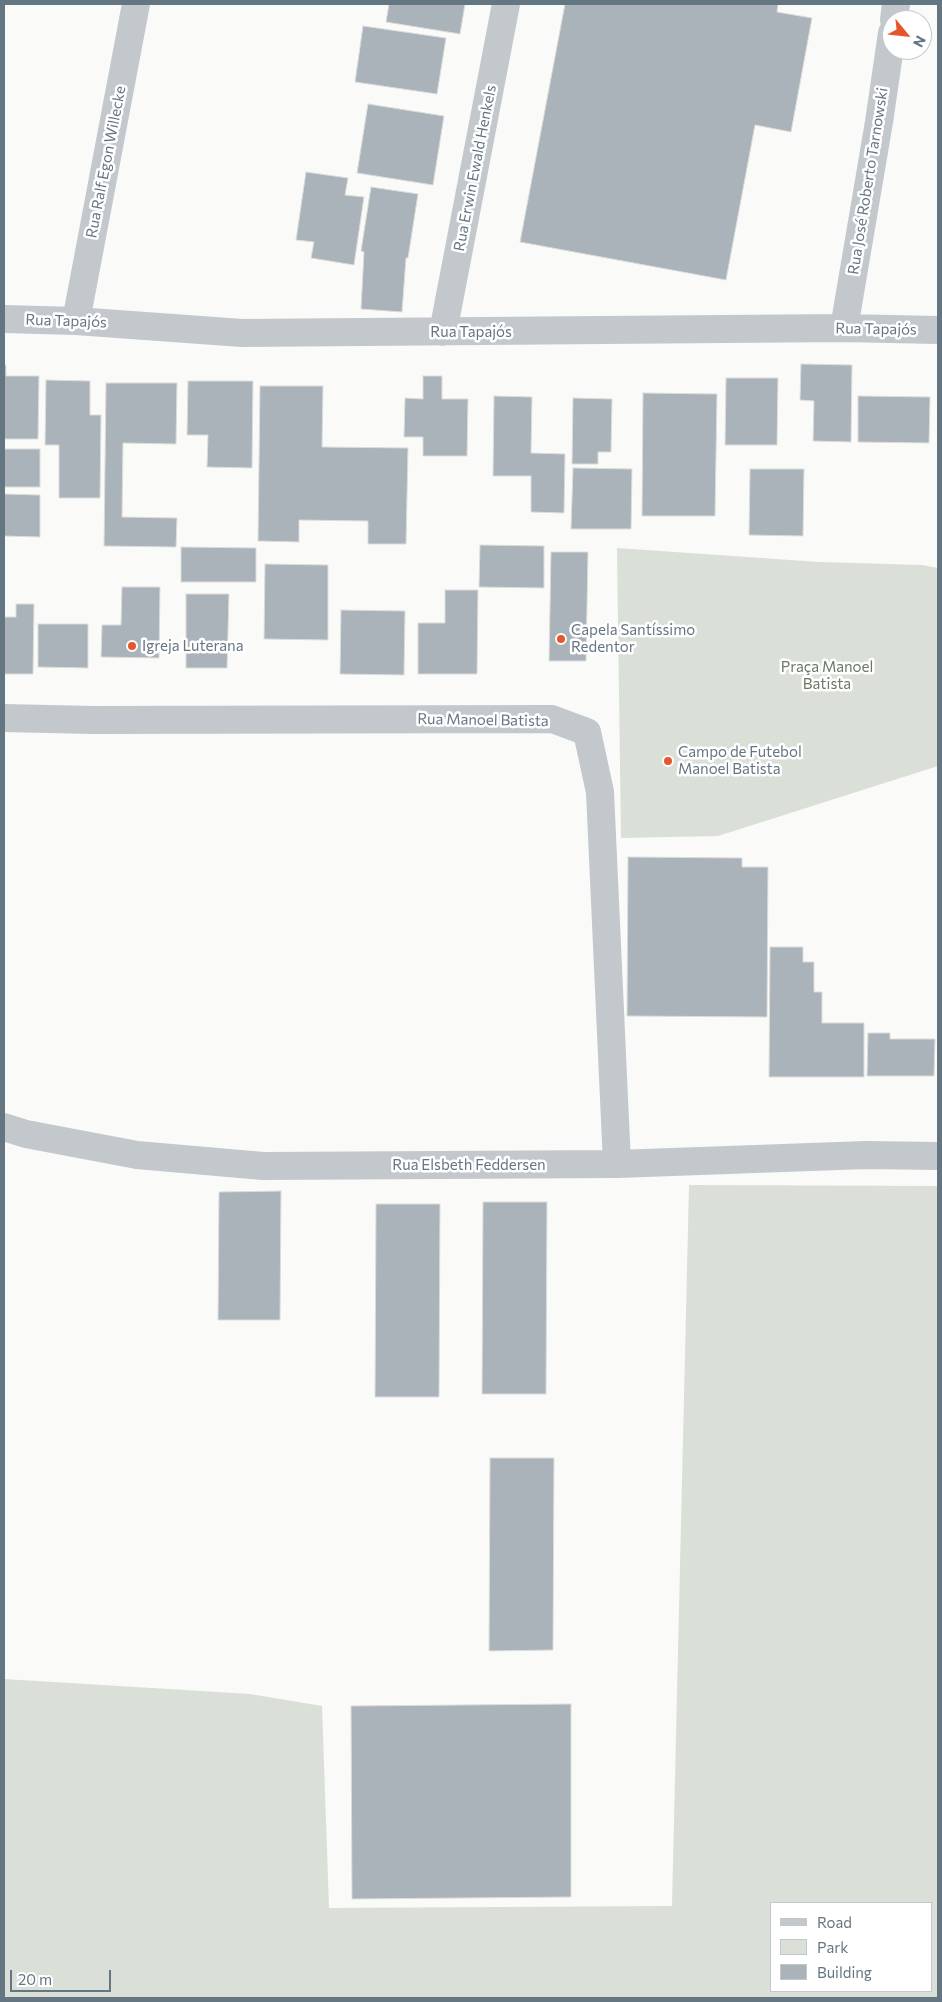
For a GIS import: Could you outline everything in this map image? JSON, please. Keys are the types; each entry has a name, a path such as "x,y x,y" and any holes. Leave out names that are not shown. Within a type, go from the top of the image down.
{"street":[{"name":"Rua Ralf Egon Willecke","path":"76,321 136,4"},
{"name":"Rua Erwin Ewald Henkels","path":"443,332 506,4"},
{"name":"Rua José Roberto Tarnowski","path":"844,328 888,60"},
{"name":"Rua Tapajós","path":"4,319 76,321 242,333 844,328 938,330"},
{"name":"Rua Manoel Batista","path":"4,718 92,720 552,718 587,732 600,792 617,1164"},
{"name":"Rua Elsbeth Feddersen","path":"4,1127 26,1134 136,1155 263,1166 617,1164 866,1155 938,1156"}],"green space":[{"name":"Praça Manoel Batista","path":"617,548 819,562 922,565 938,568 938,766 718,836 621,838"},
{"path":"689,1185 938,1186 938,1998 4,1998 4,1679 250,1694 322,1706 329,1908 672,1906"}],"building":[{"path":"389,4 465,4 460,34 386,22"},
{"path":"565,4 778,4 777,12 812,18 791,132 755,125 726,280 520,242"},
{"path":"363,26 446,38 437,94 355,82"},
{"path":"368,104 444,116 433,185 357,173"},
{"path":"306,172 348,178 345,195 364,197 354,265 311,258 314,242 296,240"},
{"path":"371,187 418,194 408,258 406,258 402,312 361,309 364,252 361,251"},
{"path":"801,364 852,365 851,442 813,441 814,401 800,400"},
{"path":"4,365 6,365 6,376 39,376 38,439 4,439"},
{"path":"423,376 442,376 442,399 468,399 467,456 423,456 423,437 404,437 405,398 423,399"},
{"path":"726,378 778,378 777,445 725,445"},
{"path":"46,380 90,381 90,415 101,415 100,498 59,498 59,445 45,445"},
{"path":"188,381 253,381 252,468 207,467 208,435 187,435"},
{"path":"106,383 177,383 176,444 123,443 122,517 177,518 176,547 104,546"},
{"path":"260,386 323,386 322,447 408,448 406,544 368,544 368,521 299,520 299,542 258,541"},
{"path":"643,393 717,394 715,516 642,516"},
{"path":"494,396 532,397 531,453 565,454 564,513 531,512 531,476 493,476"},
{"path":"858,396 930,397 929,443 858,442"},
{"path":"573,398 612,399 611,452 598,452 598,464 572,464"},
{"path":"4,449 40,449 40,487 4,487"},
{"path":"573,468 632,469 631,529 571,529"},
{"path":"750,469 804,469 803,536 749,535"},
{"path":"4,494 40,495 40,537 4,536"},
{"path":"480,545 544,546 544,588 479,587"},
{"path":"181,547 256,548 256,582 181,582"},
{"path":"551,552 588,552 586,661 549,661"},
{"path":"265,564 328,565 328,640 264,639"},
{"path":"122,587 160,587 159,658 101,657 102,625 121,625"},
{"path":"445,590 478,590 477,674 418,674 418,623 445,623"},
{"path":"186,594 229,594 227,668 186,668"},
{"path":"16,604 34,604 33,674 4,674 4,617 16,617"},
{"path":"341,610 405,611 404,675 340,674"},
{"path":"38,624 88,624 88,668 38,667"},
{"path":"628,857 742,858 742,867 768,867 767,1017 627,1016"},
{"path":"770,947 803,947 803,962 814,962 814,992 822,992 822,1023 864,1023 864,1077 769,1077"},
{"path":"868,1033 890,1033 890,1039 935,1039 934,1076 867,1076"},
{"path":"281,1191 280,1320 218,1320 219,1192"},
{"path":"483,1202 547,1202 546,1394 482,1394"},
{"path":"376,1204 440,1204 439,1397 375,1397"},
{"path":"490,1458 554,1458 553,1650 489,1651"},
{"path":"571,1704 571,1897 352,1899 351,1706"}],"place":[{"name":"Capela Santíssimo Redentor","path":"561,639"},
{"name":"Igreja Luterana","path":"132,646"},
{"name":"Campo de Futebol Manoel Batista","path":"668,761"}]}
